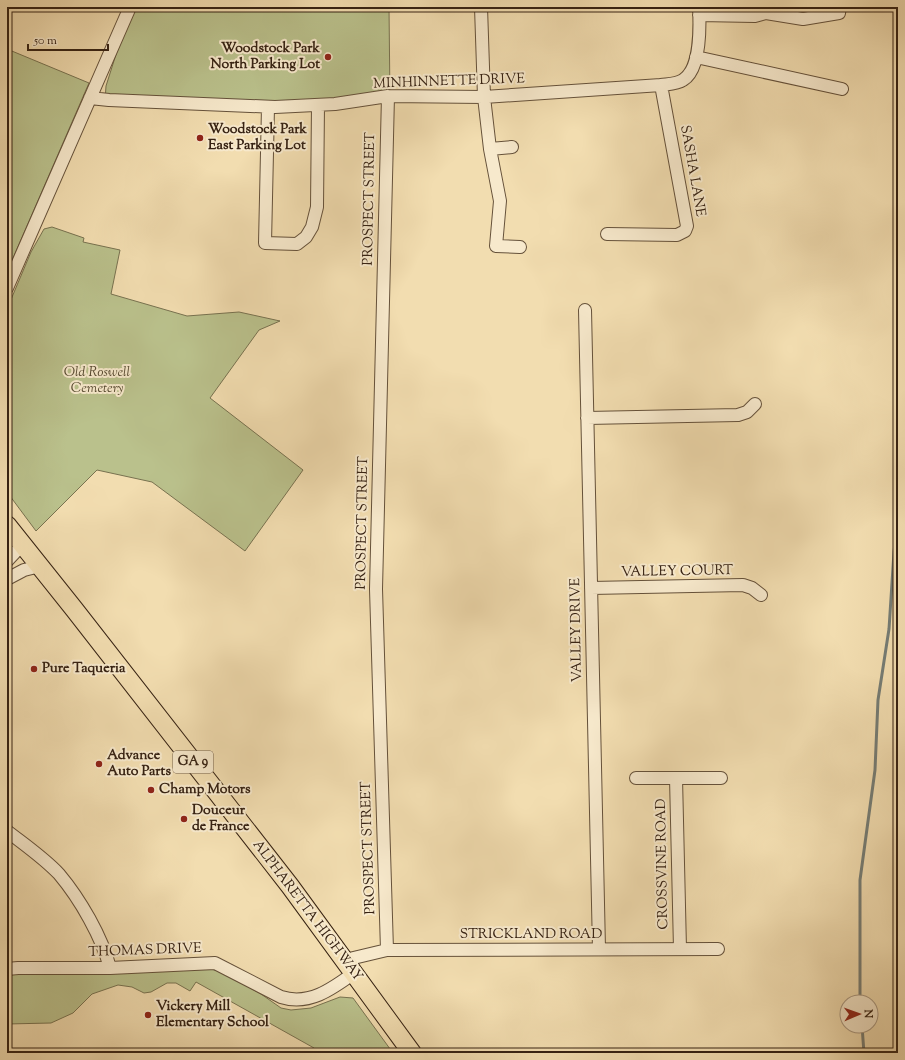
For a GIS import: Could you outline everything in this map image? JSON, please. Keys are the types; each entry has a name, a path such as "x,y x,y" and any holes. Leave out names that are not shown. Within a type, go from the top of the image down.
{"highway":[{"name":"ALPHARETTA HIGHWAY","path":"7,525 290,886 412,1053"}],"street":[{"path":"7,288 130,7"},
{"path":"481,7 484,97 490,149 500,201 496,246 520,247"},
{"path":"699,11 755,16 766,10 803,19 839,12 840,7"},
{"name":"MINHINNETTE DRIVE","path":"90,98 268,107 335,104 388,96 484,97 662,85 682,80 692,70 699,46 699,11"},
{"path":"696,57 842,89"},
{"name":"SASHA LANE","path":"607,234 677,235 685,230 687,226 662,85"},
{"name":"PROSPECT STREET","path":"387,950 376,589 388,96"},
{"path":"268,107 265,243 297,244 306,237 312,227 317,207 318,105"},
{"path":"490,149 512,148"},
{"name":"VALLEY DRIVE","path":"585,310 599,949"},
{"path":"587,418 738,415 747,412 755,404"},
{"path":"7,561 22,545"},
{"path":"7,579 24,570 40,566"},
{"name":"VALLEY COURT","path":"591,588 743,585 752,588 761,595"},
{"path":"636,778 721,778"},
{"name":"CROSSVINE ROAD","path":"676,778 680,949"},
{"path":"7,831 40,856 58,874 78,899 102,944 110,968"},
{"name":"STRICKLAND ROAD","path":"349,966 387,950 718,949"},
{"name":"THOMAS DRIVE","path":"12,968 110,968 215,963 280,997 289,1000 297,1000 310,998 326,991 349,966"}],"green space":[{"path":"131,7 389,7 390,102 105,101 106,86"},
{"path":"7,49 89,83 7,272"},
{"name":"Old Roswell Cemetery","path":"52,227 84,238 83,242 120,250 111,294 187,316 239,312 280,321 259,330 210,398 303,470 245,551 152,482 97,470 36,531 7,492 7,309 31,252 44,229"},
{"path":"211,969 222,972 261,994 281,1008 291,1010 311,1008 340,997 353,998 393,1053 312,1053 314,1048 196,982 190,991 176,983 167,983 151,992 144,993 132,987 118,985 92,994 73,1013 51,1023 7,1024 7,972"}],"waterway":[{"path":"860,994 860,880 875,770 878,700 889,629 898,517"},
{"path":"863,1034 864,1053"}],"place":[{"name":"Woodstock Park North Parking Lot","path":"328,57"},
{"name":"Woodstock Park East Parking Lot","path":"200,138"},
{"name":"Pure Taqueria","path":"34,669"},
{"name":"Advance Auto Parts","path":"99,764"},
{"name":"Champ Motors","path":"151,790"},
{"name":"Douceur de France","path":"184,819"},
{"name":"Vickery Mill Elementary School","path":"148,1015"}]}
